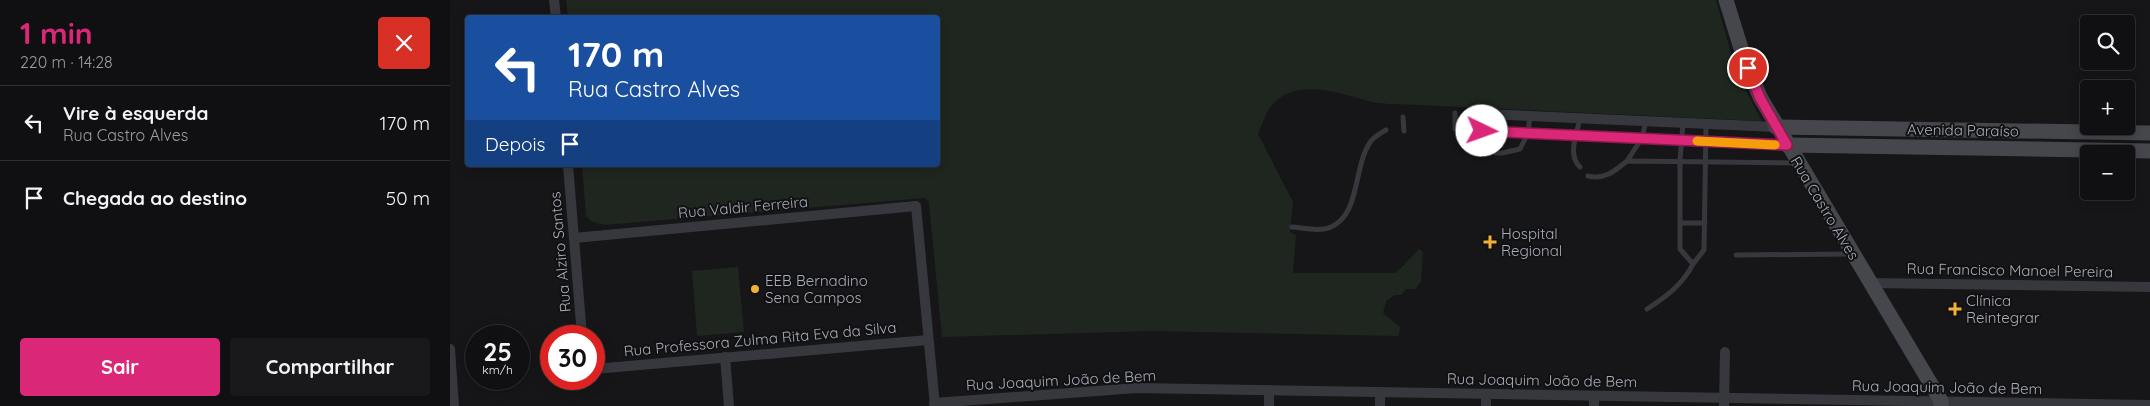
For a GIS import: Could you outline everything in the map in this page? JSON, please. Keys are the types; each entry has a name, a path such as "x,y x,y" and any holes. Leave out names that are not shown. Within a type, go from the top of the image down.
{"street":[{"path":"554,0 556,15"},
{"name":"Rua Castro Alves","path":"1726,0 1752,78 1776,127 1941,404"},
{"path":"1776,127 1484,114 1482,131 1787,145"},
{"name":"Avenida Paraíso","path":"1776,127 2150,133"},
{"name":"Avenida Paraíso","path":"1787,145 2150,151"},
{"name":"Rua Alziro Santos","path":"568,167 581,325"},
{"name":"Rua Valdir Ferreira","path":"574,238 916,206 928,340"},
{"name":"Rua Francisco Manoel Pereira","path":"1870,283 2150,287"},
{"path":"928,340 934,404"},
{"name":"Rua Professora Zulma Rita Eva da Silva","path":"605,368 928,340"},
{"path":"450,350 454,406"},
{"path":"1724,402 1725,352"},
{"path":"725,357 729,406"},
{"name":"Rua Joaquim João de Bem","path":"934,404 1106,389 1486,394 1594,401 2150,405"},
{"path":"1269,406 1270,390"},
{"path":"1380,392 1380,406"},
{"path":"1486,394 1486,406"}],"lane":[{"path":"1455,130 1456,113"},
{"path":"1496,153 1520,149 1528,133 1530,116"},
{"path":"1403,117 1404,131"},
{"path":"1580,118 1573,155 1574,162 1580,167"},
{"path":"1588,176 1599,178 1607,176 1627,161 1642,138 1646,121"},
{"path":"1683,123 1680,160 1680,249 1693,264"},
{"path":"1647,309 1677,287 1704,250 1706,124"},
{"path":"1292,227 1330,228 1342,220 1350,206 1365,151 1372,140 1386,130"},
{"path":"1482,131 1481,136 1485,146"},
{"path":"1627,161 1680,160 1798,163"},
{"path":"1680,223 1704,223"},
{"path":"1736,255 1852,254"}],"shaded area":[{"path":"566,0 1716,0 1737,74 1762,121 1389,104 1319,90 1306,89 1293,92 1281,97 1271,106 1258,134 1293,202 1290,232 1296,235 1293,273 1396,273 1419,249 1423,252 1421,282 1415,289 1406,289 1401,295 1395,295 1386,301 1383,313 1400,327 1399,336 1152,331 942,337 929,203 925,198 604,225 591,221 586,216 582,167 940,167 940,15 568,15"},
{"path":"738,267 744,332 697,336 692,271"}],"slow traffic":[{"path":"1697,141 1775,145"}],"place":[{"name":"Hospital Regional","path":"1490,242"},
{"name":"EEB Bernadino Sena Campos","path":"755,289"},
{"name":"Clínica Reintegrar","path":"1955,309"}],"route":[{"path":"1482,131 1787,145 1760,98 1748,68"}]}
